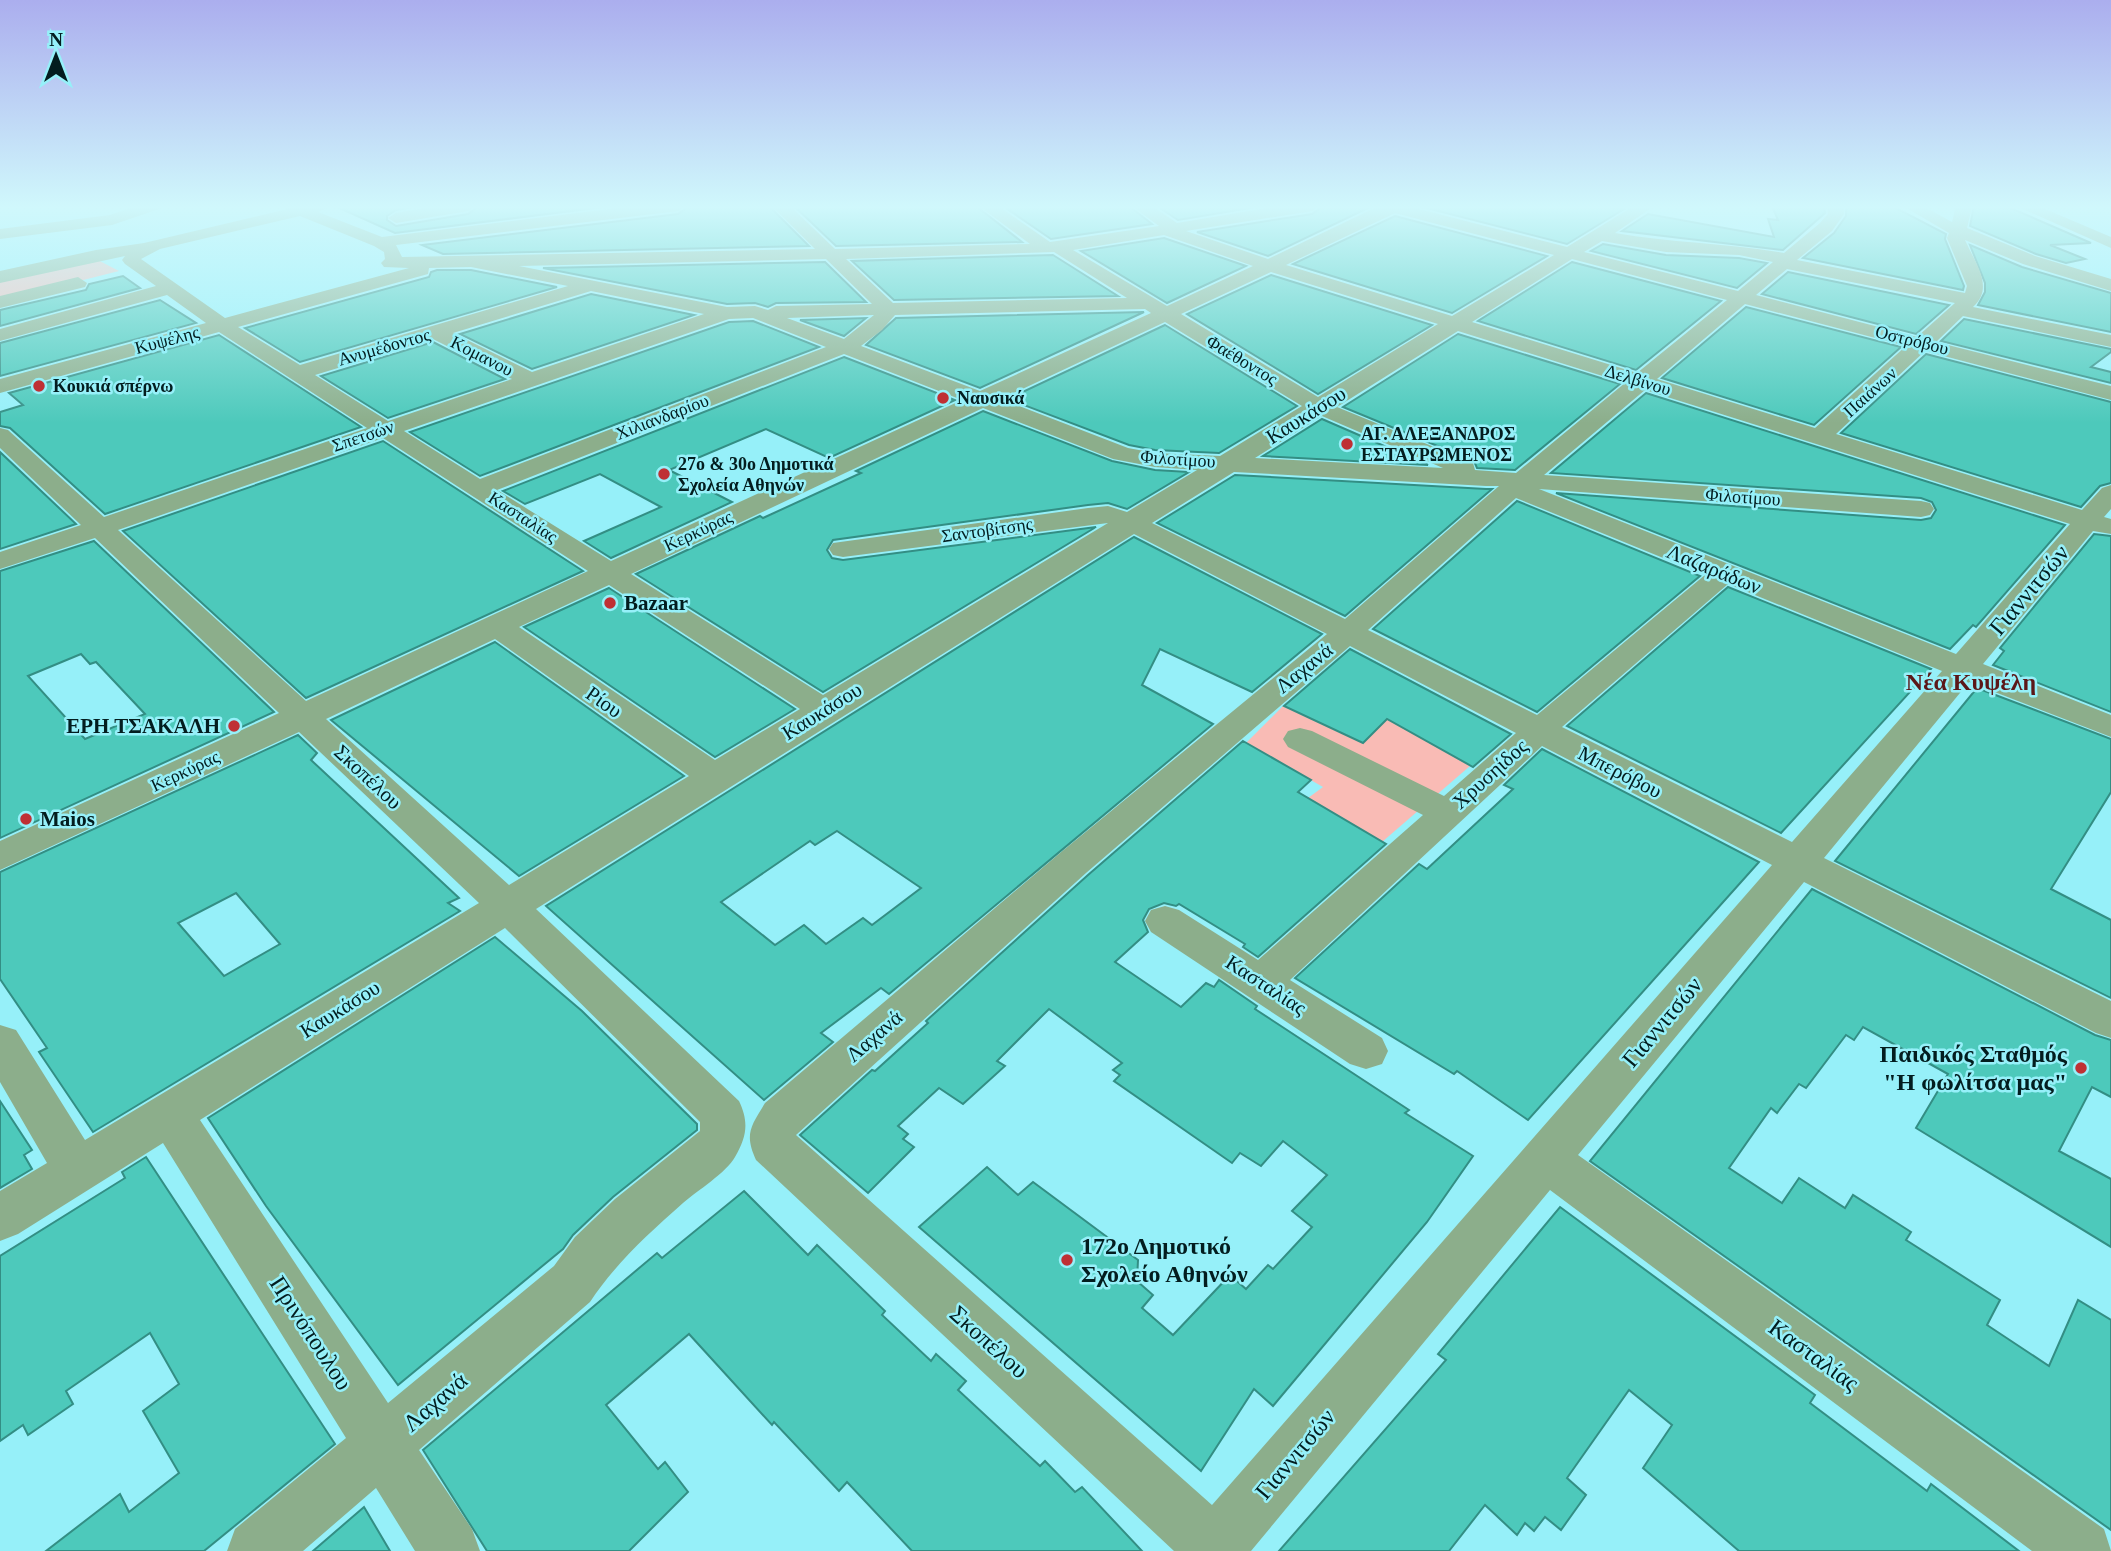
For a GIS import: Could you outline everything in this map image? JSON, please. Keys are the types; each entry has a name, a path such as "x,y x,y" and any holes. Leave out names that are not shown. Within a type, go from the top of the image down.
{"street":[{"path":"0,302 98,278"},
{"name":"Κασταλίας","path":"156,278 222,325 824,710"},
{"path":"364,286 373,278"},
{"name":"Κυψέλης","path":"0,386 393,278"},
{"name":"Φιλοτίμου","path":"555,278 727,313 755,313 985,399 1122,454 1155,460 1921,509"},
{"path":"857,278 889,310"},
{"name":"Φαέθοντος","path":"1104,278 1319,407"},
{"name":"Κερκύρας","path":"0,857 985,399 1157,309 1238,278"},
{"name":"Δελβίνου","path":"1311,278 1819,437 2103,514"},
{"name":"Καυκάσου","path":"0,1218 1529,278"},
{"name":"Οστρόβου","path":"1669,278 2111,393"},
{"name":"Λαχανά","path":"257,1551 383,1447 572,1284 593,1254 633,1215 712,1150 723,1133 747,1130 781,1116 1052,881 1347,633 1506,483 1640,380 1764,278"},
{"path":"1863,278 1968,302 2111,341"},
{"path":"1968,302 1976,286 1973,278"},
{"path":"2089,278 2111,285"},
{"name":"Ανυμέδοντος","path":"297,373 591,285"},
{"path":"0,335 170,288"},
{"path":"195,304 250,305 320,298"},
{"path":"1968,302 2056,310"},
{"name":"Παιάνων","path":"1819,437 1968,302"},
{"path":"755,313 1157,309"},
{"name":"Χιλιανδαρίου","path":"478,488 846,346 859,339 889,310"},
{"name":"Σπετσών","path":"0,561 727,313"},
{"name":"Κομανου","path":"435,332 530,380"},
{"name":"Λαζαράδων","path":"1319,407 1724,573 2111,727"},
{"name":"Σκοπέλου","path":"0,435 506,905 723,1115 773,1145 1213,1549"},
{"name":"Σαντοβίτσης","path":"843,549 1108,514 1130,522"},
{"name":"Γιαννιτσών","path":"1213,1549 1963,668 2103,514"},
{"name":"Μπερόβου","path":"1130,522 2111,1021"},
{"name":"Χρυσηίδος","path":"1261,982 1539,730 1724,573"},
{"name":"Ρίου","path":"495,625 715,778"},
{"path":"1300,739 1447,812"},
{"name":"Κασταλίας","path":"1165,921 1366,1051"},
{"path":"0,1043 78,1171"},
{"name":"Πρινόπουλου","path":"171,1115 450,1551"},
{"name":"Κασταλίας","path":"1546,1159 2082,1551"}],"shaded area":[{"path":"10,278 90,278 0,301 0,281"},
{"path":"1283,706 1363,743 1387,719 1470,766 1382,842 1308,798 1323,787 1246,743"}],"building":[{"path":"126,278 140,288 0,326 0,310 86,290 89,284"},
{"path":"424,278 513,278 557,287 300,362 245,328"},
{"path":"596,278 842,278 866,302 776,303 768,307 755,303 727,304"},
{"path":"871,278 1090,278 1118,296 894,300"},
{"path":"1126,278 1220,278 1167,303"},
{"path":"1264,278 1282,278 1432,325 1318,394 1187,314"},
{"path":"1340,278 1510,278 1452,313"},
{"path":"1546,278 1635,278 1721,301 1636,370 1478,321"},
{"path":"1699,278 1749,278 1737,288"},
{"path":"1780,278 1819,278 1949,305 1916,334 1762,294"},
{"path":"1905,278 1961,278 1963,290"},
{"path":"1983,278 2061,278 2111,293 2111,332 1978,305 1985,292"},
{"path":"591,294 694,315 532,369 460,334"},
{"path":"160,300 196,323 0,376 0,343"},
{"path":"1746,307 1901,347 1814,425 1662,378"},
{"path":"1144,312 980,388 866,345 896,318"},
{"path":"866,318 844,336 800,320"},
{"path":"1964,319 2111,349 2111,352 2091,367 2111,372 2111,383 1941,341"},
{"path":"753,321 819,347 480,476 410,432 729,322"},
{"path":"1165,325 1297,406 1219,453 1155,450 1129,445 1008,399"},
{"path":"1458,334 1620,384 1515,470 1477,468 1474,461 1343,407"},
{"path":"219,335 361,427 105,514 10,428 0,426 0,412 23,405 9,393"},
{"path":"433,342 505,379 388,418 321,376"},
{"path":"1926,354 2111,402 2111,483 2100,486 2081,507 1841,433"},
{"path":"844,357 955,400 829,458 766,429 669,470 732,502 611,558 584,541 661,507 600,474 525,504 503,491"},
{"path":"1646,393 2065,525 1976,627 1973,625 1950,649 1556,493 1921,520 1931,518 1936,510 1932,502 1921,498 1551,473"},
{"path":"983,411 1112,461 1155,470 1189,472 1127,509 1108,503 1088,505 833,540 827,550 832,558 843,560 1096,527 823,692 636,574 760,516 763,518 861,473 856,471"},
{"path":"1322,419 1428,465 1263,456"},
{"path":"383,441 583,571 306,698 123,531"},
{"path":"0,452 76,524 0,549"},
{"path":"1235,475 1492,489 1345,616 1157,523"},
{"path":"1517,501 1700,576 1537,712 1373,629"},
{"path":"2094,534 2111,536 2111,712 1993,665 2004,651 2000,648"},
{"path":"1134,537 1322,634 1252,692 1160,649 1142,685 1213,724 889,994 881,988 821,1033 833,1042 764,1100 546,906","holes":["837,831 921,888 872,925 863,918 826,944 804,925 775,945 721,902 810,841 815,845"]},
{"path":"94,541 274,712 0,838 0,571","holes":["81,654 90,664 96,662 145,714 85,739 28,676"]},
{"path":"1728,587 1931,669 1781,833 1567,726"},
{"path":"609,588 795,709 715,757 524,627"},
{"path":"495,642 684,776 519,876 331,720"},
{"path":"1350,649 1511,734 1473,767 1387,719 1363,743 1284,706"},
{"path":"1977,688 2111,739 2111,792 2051,889 2111,920 2111,998 1835,861"},
{"path":"298,735 317,753 311,760 459,898 448,903 460,911 93,1132 39,1052 47,1048 0,979 0,872","holes":["236,893 280,944 224,976 178,923"]},
{"path":"1243,741 1311,780 1298,792 1386,844 1258,957 1243,947 1245,944 1179,904 1176,906 1164,903 1149,909 1143,920 1148,932 1115,962 1181,1007 1206,983 1214,987 1219,980 1257,1006 1255,1009 1409,1110 1405,1113 1473,1156 1427,1222 1273,1406 1254,1389 1201,1471 919,1227 987,1167 1018,1195 1033,1182 1138,1260 1137,1281 1153,1295 1142,1308 1173,1335 1230,1275 1246,1289 1268,1265 1273,1269 1312,1227 1292,1211 1327,1175 1283,1141 1261,1166 1240,1153 1232,1163 1114,1081 1120,1075 1113,1070 1122,1063 1049,1009 997,1061 1005,1066 963,1104 939,1088 898,1126 908,1134 903,1139 914,1147 868,1193 800,1135 872,1070 875,1071 928,1023 926,1021 1088,875"},
{"path":"1542,749 1759,862 1528,1120 1457,1071 1454,1074 1295,978 1419,864 1427,869 1513,789 1504,785"},
{"path":"1812,889 2095,1035 2111,1040 2111,1097 2092,1087 2059,1151 2111,1179 2111,1247 1916,1128 1948,1074 1863,1027 1854,1040 1846,1035 1806,1088 1799,1084 1777,1113 1771,1108 1729,1168 1782,1203 1799,1178 1845,1208 1853,1195 1911,1232 1906,1240 2000,1300 1987,1325 2049,1366 2078,1300 2111,1320 2111,1530 1590,1161"},
{"path":"495,937 582,1011 697,1124 697,1130 613,1197 573,1235 563,1249 398,1385 266,1206 208,1118"},
{"path":"0,1101 32,1150 24,1155 32,1169 0,1188"},
{"path":"146,1157 335,1444 204,1551 46,1551 120,1494 129,1512 179,1473 143,1411 179,1384 150,1333 66,1391 73,1404 28,1435 23,1425 0,1441 0,1256 125,1178 122,1172"},
{"path":"744,1191 808,1255 817,1245 885,1311 882,1315 931,1361 936,1354 966,1381 958,1390 1040,1466 1045,1461 1075,1492 1082,1487 1142,1551 912,1551 847,1482 839,1491 774,1422 772,1425 689,1334 606,1405 658,1469 665,1462 688,1492 629,1551 487,1551 423,1450 657,1253 662,1258"},
{"path":"1560,1207 1815,1395 1810,1403 1927,1491 1931,1484 2019,1551 1739,1551 1643,1468 1672,1425 1629,1390 1567,1478 1586,1495 1561,1530 1545,1517 1534,1531 1525,1523 1517,1535 1485,1505 1449,1551 1279,1551 1446,1360 1438,1354"},
{"path":"364,1507 390,1551 313,1551"}],"place":[{"name":"Κουκιά σπέρνω","path":"39,386"},
{"name":"Ναυσικά","path":"943,398"},
{"name":"ΑΓ. ΑΛΕΞΑΝΔΡΟΣ ΕΣΤΑΥΡΩΜΕΝΟΣ","path":"1347,444"},
{"name":"27ο & 30ο Δημοτικά Σχολεία Αθηνών","path":"664,474"},
{"name":"Bazaar","path":"610,603"},
{"name":"ΕΡΗ ΤΣΑΚΑΛΗ","path":"234,726"},
{"name":"Maios","path":"26,819"},
{"name":"Παιδικός Σταθμός \"Η φωλίτσα μας\"","path":"2081,1068"},
{"name":"172ο Δημοτικό Σχολείο Αθηνών","path":"1067,1260"}],"district":[{"name":"Νέα Κυψέλη","path":"1971,682"}]}
